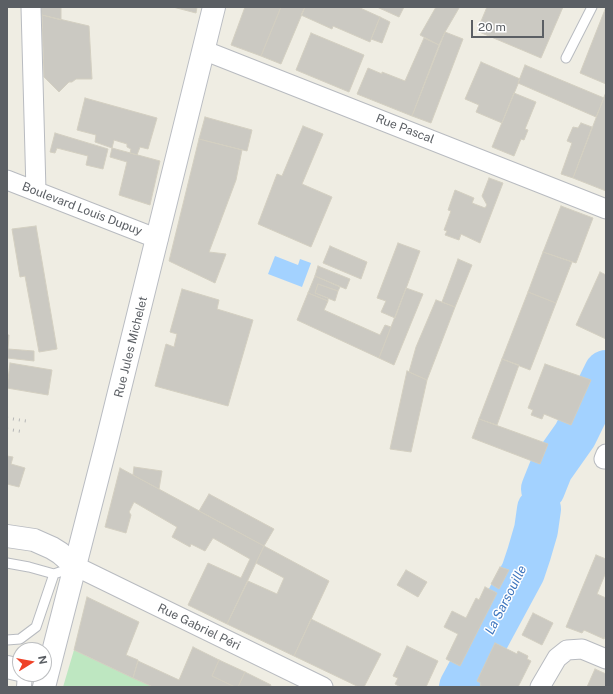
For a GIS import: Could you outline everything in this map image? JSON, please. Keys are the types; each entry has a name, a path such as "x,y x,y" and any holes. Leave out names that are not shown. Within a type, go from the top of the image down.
{"main road":[{"name":"Rue Jules Michelet","path":"52,649 75,566 158,239 214,7"},
{"path":"7,536 34,540 60,553 75,566"}],"street":[{"path":"31,7 36,191"},
{"name":"Rue Pascal","path":"203,50 606,208"},
{"name":"Boulevard Louis Dupuy","path":"7,180 158,239"},
{"path":"606,454 604,459 606,459"},
{"name":"Rue Gabriel Péri","path":"75,566 323,687"},
{"path":"540,687 557,658 567,650 582,649 606,659"}],"lane":[{"path":"566,58 592,7"},
{"path":"7,563 54,574 75,566"},
{"path":"7,640 20,639 36,627 54,574"}],"green space":[{"path":"74,650 153,687 63,687"}],"water":[{"path":"275,256 298,265 300,259 311,263 302,287 268,274"}],"building":[{"path":"41,7 61,7 61,20 42,15"},
{"path":"173,7 197,7 196,13"},
{"path":"245,7 281,7 261,56 231,45"},
{"path":"281,7 305,7 281,64 261,56"},
{"path":"305,7 358,7 380,17 370,42 333,26 332,29 301,15"},
{"path":"377,7 404,7 399,17"},
{"path":"436,7 459,8 439,45 420,35"},
{"path":"487,7 563,7 541,58 477,31"},
{"path":"606,7 606,84 580,73"},
{"path":"42,15 89,26 92,79 76,79 69,82 59,92 44,77"},
{"path":"380,17 390,22 382,43 371,39"},
{"path":"445,32 463,39 431,123 412,116"},
{"path":"311,33 364,55 349,92 296,70"},
{"path":"424,38 439,45 412,116 357,94 368,68 405,81"},
{"path":"481,62 520,79 502,123 476,112 479,105 465,99"},
{"path":"525,65 604,98 596,117 518,83"},
{"path":"606,92 606,191 573,178"},
{"path":"514,93 536,102 525,129 528,130 524,140 521,139 514,156 492,147"},
{"path":"85,98 157,118 148,149 140,147 137,155 130,153 131,149 127,147 127,144 114,140 112,148 95,142 96,135 77,130"},
{"path":"205,117 252,130 247,151 199,139"},
{"path":"581,123 592,127 573,178 561,174 572,143 567,141 573,127 578,128"},
{"path":"303,126 323,134 302,184 332,197 311,247 258,224 277,174 282,176"},
{"path":"55,133 108,149 103,169 86,165 88,156 57,148 55,153 50,152"},
{"path":"199,139 242,150 236,180 209,252 226,254 215,283 169,261"},
{"path":"112,148 160,161 150,205 119,195 127,162 110,157"},
{"path":"489,178 503,183 480,243 461,234 459,240 445,235 447,231 444,230 451,211 448,210 455,190 474,198 472,203 485,208 487,205 482,196"},
{"path":"561,206 593,218 576,263 543,252"},
{"path":"36,226 57,349 39,352 25,276 20,277 12,229"},
{"path":"398,243 420,251 395,318 381,312 386,301 377,298"},
{"path":"330,246 367,262 361,279 323,263"},
{"path":"543,252 572,262 556,303 528,292"},
{"path":"458,259 472,265 455,307 442,302"},
{"path":"318,266 350,279 346,289 315,276"},
{"path":"600,272 606,275 606,339 576,325"},
{"path":"315,276 340,287 338,291 318,284 315,293 328,298 328,301 308,293"},
{"path":"318,284 338,291 335,301 315,293"},
{"path":"406,288 423,294 394,365 379,358"},
{"path":"182,289 219,300 217,309 253,320 228,406 155,386 166,344 174,347 177,334 170,332"},
{"path":"528,292 556,303 530,370 502,359"},
{"path":"308,293 328,301 324,310 380,335 385,325 391,327 379,358 297,320"},
{"path":"436,300 455,307 427,380 409,372 416,347"},
{"path":"7,335 9,335 8,349 34,351 34,361 7,358"},
{"path":"502,359 519,365 497,425 479,419"},
{"path":"10,363 52,370 48,395 7,388"},
{"path":"545,364 591,380 571,425 544,414 542,419 531,415 533,410 528,408"},
{"path":"407,371 427,380 411,452 390,449"},
{"path":"479,419 548,444 540,464 472,438"},
{"path":"7,456 13,457 11,464 25,468 19,487 7,484"},
{"path":"134,467 162,471 159,489 133,475"},
{"path":"120,468 264,546 227,624 188,605 208,563 241,578 250,559 213,538 205,551 191,544 190,547 172,537 177,527 134,502 129,512 131,515 126,533 105,527"},
{"path":"209,494 274,529 264,546 199,511"},
{"path":"264,546 329,581 294,656 227,624 248,581 277,594 284,578 256,563"},
{"path":"596,555 606,559 606,572 597,594 606,598 606,635 604,639 584,630 582,633 566,627"},
{"path":"500,567 509,570 499,589 491,584"},
{"path":"406,570 427,582 418,597 397,585"},
{"path":"485,587 497,593 460,666 446,659 458,634 444,627 452,611 466,618 476,598 479,600"},
{"path":"87,597 139,622 126,655 138,660 133,678 74,650"},
{"path":"533,613 553,623 542,645 522,635"},
{"path":"311,619 381,654 364,687 359,687 294,656"},
{"path":"495,643 517,654 518,651 528,656 527,659 531,661 518,687 483,687 480,685 481,683 477,681"},
{"path":"407,646 438,661 426,687 401,687 395,684 398,678 393,676"},
{"path":"193,647 219,660 212,676 235,687 153,687 133,678 138,661 179,680"},
{"path":"219,660 245,672 238,687 212,676"},
{"path":"595,669 606,674 606,687 587,687"},
{"path":"245,672 271,685 270,687 238,687"}],"waterway":[{"name":"La Sarsouille","path":"543,489 551,469 575,435 606,372"},
{"name":"La Sarsouille","path":"461,687 523,572 536,530 539,509"}],"railway":[{"path":"7,418 26,421"},
{"path":"7,429 24,432"}]}
